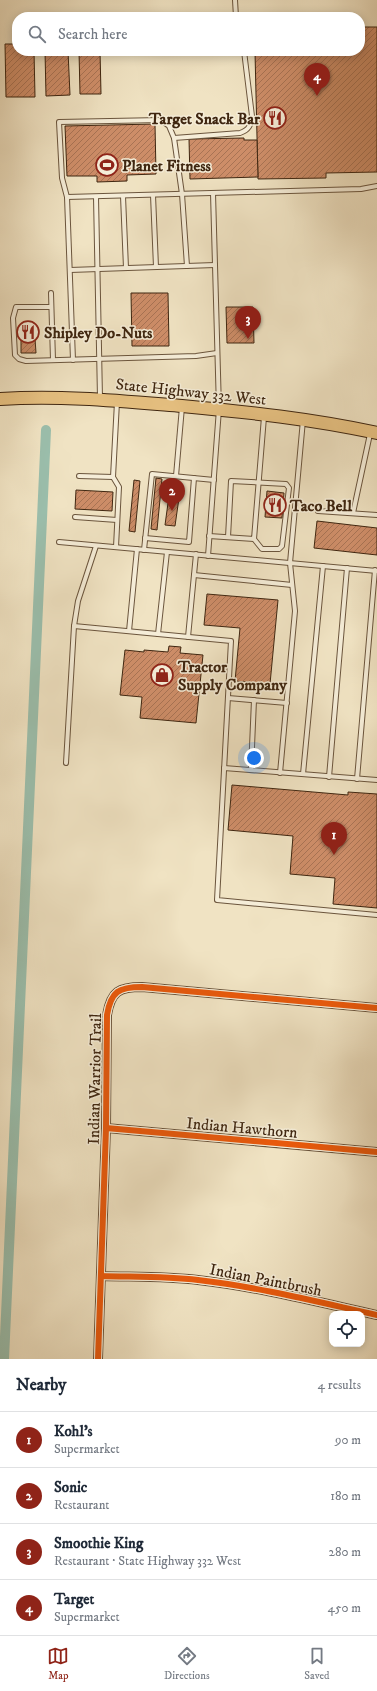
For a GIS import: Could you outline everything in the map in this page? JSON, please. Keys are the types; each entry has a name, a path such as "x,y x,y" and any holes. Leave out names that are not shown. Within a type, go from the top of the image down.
{"main road":[{"name":"State Highway 332 West","path":"0,399 51,397 100,398 219,409 303,420 374,432"}],"street":[{"name":"Indian Warrior Trail","path":"98,1359 106,1128 107,1014 112,996 119,990 129,987 142,987 377,1008"},
{"name":"Indian Hawthorn","path":"106,1128 377,1152"},
{"name":"Indian Paintbrush","path":"101,1276 198,1280 238,1285 377,1315"}],"lane":[{"path":"235,0 236,12"},
{"path":"174,138 240,133 246,131 250,125 252,116 245,56"},
{"path":"73,360 68,198 62,178 59,122 161,120 169,126 174,138 182,194 187,266"},
{"path":"68,198 361,189 377,186"},
{"path":"208,556 219,409 213,193"},
{"path":"153,195 156,267"},
{"path":"123,196 126,268"},
{"path":"96,197 98,359 100,398"},
{"path":"70,270 215,265"},
{"path":"51,293 53,360"},
{"path":"51,307 16,307 12,318 15,355 19,359 26,361 73,360 196,356 217,353"},
{"path":"116,547 119,486 113,477 118,400"},
{"path":"176,476 182,406"},
{"path":"228,537 231,481 259,483 286,484 289,488 282,546 279,549 262,549 254,539 259,483 265,415"},
{"path":"280,773 295,611 290,563 303,420"},
{"path":"353,513 374,432"},
{"path":"144,550 152,474 214,480"},
{"path":"79,476 113,477"},
{"path":"145,538 189,542 194,478"},
{"path":"318,511 377,515"},
{"path":"75,517 117,520"},
{"path":"209,536 254,539"},
{"path":"59,542 376,570 357,779"},
{"path":"66,763 74,626 78,601 96,546"},
{"path":"129,631 137,549"},
{"path":"158,634 167,552"},
{"path":"188,637 196,554"},
{"path":"303,774 323,566"},
{"path":"329,777 348,568"},
{"path":"194,575 292,585"},
{"path":"74,626 231,641 217,900 377,915"},
{"path":"228,698 287,703"},
{"path":"251,770 254,700"},
{"path":"224,768 377,780"}],"building":[{"path":"365,27 377,27 377,172 326,173 326,178 258,179 255,56 365,56"},
{"path":"5,44 12,44 12,56 34,56 35,97 6,97"},
{"path":"45,56 68,56 70,95 46,96"},
{"path":"79,56 100,56 101,94 80,94"},
{"path":"155,124 156,174 127,175 127,181 97,182 97,176 67,176 65,126"},
{"path":"244,138 244,140 257,140 258,177 190,179 189,139"},
{"path":"131,293 168,293 169,346 132,346"},
{"path":"226,307 253,307 254,343 227,343"},
{"name":"Shipley Do-Nuts","path":"21,324 34,324 36,353 21,353"},
{"path":"156,478 162,479 157,530 151,529"},
{"path":"134,480 140,481 135,532 129,531"},
{"path":"168,483 181,484 175,526 165,525 169,496 167,496"},
{"path":"76,490 113,492 112,511 75,509"},
{"name":"Taco Bell","path":"267,491 284,493 282,518 265,517"},
{"path":"317,521 377,528 377,555 314,548"},
{"path":"207,594 278,600 270,684 235,681 240,628 204,625"},
{"name":"Tractor Supply Company","path":"169,646 181,647 180,653 203,655 196,723 140,718 142,697 120,695 125,650 168,652"},
{"path":"232,785 348,795 348,792 377,794 377,908 333,904 335,878 290,874 293,836 228,830"}],"waterway":[{"path":"4,1359 46,430"}],"cycle path":[{"path":"98,1359 106,1128 107,1015 111,1000 117,992 127,988 142,987 377,1008"},
{"path":"106,1128 377,1152"},
{"path":"101,1276 174,1278 221,1283 288,1295 377,1315"}],"place":[{"name":"Target","path":"317,96"},
{"name":"Target Snack Bar","path":"275,118"},
{"name":"Planet Fitness","path":"107,165"},
{"name":"Shipley Do-Nuts","path":"28,332"},
{"name":"Smoothie King","path":"248,339"},
{"name":"Taco Bell","path":"275,505"},
{"name":"Sonic","path":"172,511"},
{"name":"Tractor Supply Company","path":"162,675"},
{"name":"Kohl's","path":"334,855"}]}
